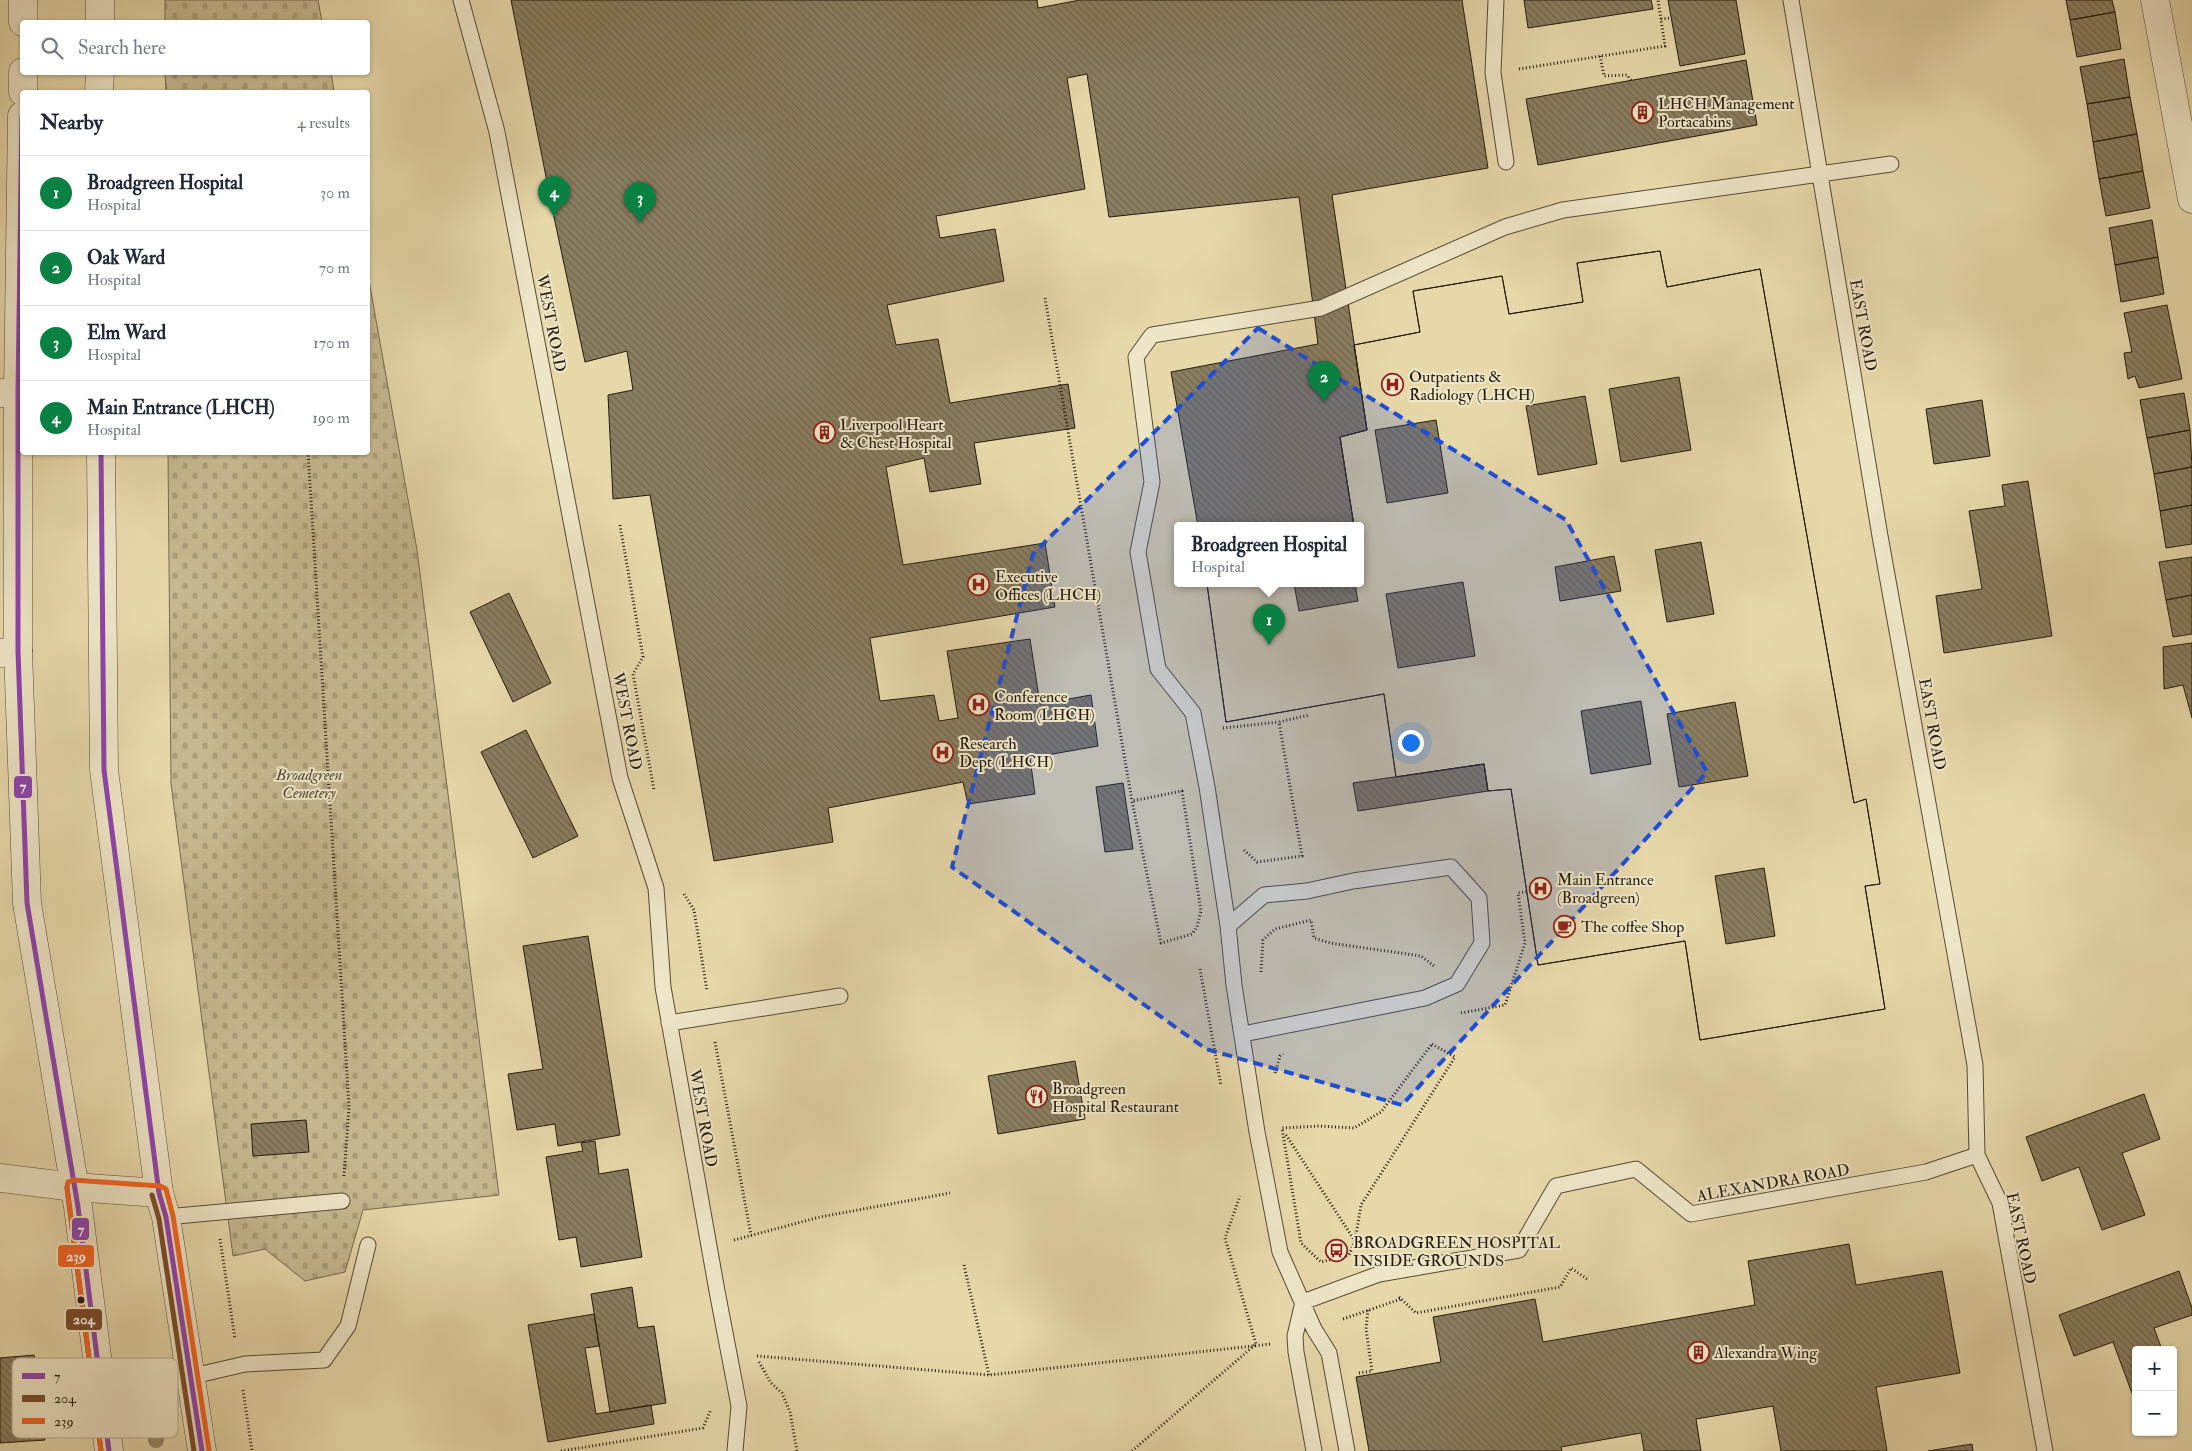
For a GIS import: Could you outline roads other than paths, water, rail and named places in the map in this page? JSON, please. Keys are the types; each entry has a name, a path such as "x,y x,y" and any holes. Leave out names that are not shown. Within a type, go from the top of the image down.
{"street":[{"path":"23,0 23,20"},
{"path":"100,0 100,20"},
{"path":"2155,0 2192,199"},
{"path":"23,75 23,90"},
{"path":"99,90 100,75"},
{"path":"20,159 9,393 9,652 27,903 74,1187 97,1358"},
{"path":"101,455 104,770 162,1205 202,1451"},
{"path":"0,1178 74,1187 162,1205"},
{"path":"107,1438 109,1451"}],"lane":[{"name":"WEST ROAD","path":"460,0 497,132 620,778 656,888 663,987 716,1291 739,1406 735,1451"},
{"path":"1496,0 1493,73 1506,162"},
{"name":"EAST ROAD","path":"1791,0 1880,536 1931,810 1975,1065 1977,1155 2000,1203 2045,1451"},
{"path":"1347,1451 1329,1353 1314,1330 1304,1302 1280,1252 1257,1132 1234,985 1228,926 1207,787 1193,713 1158,669 1138,552 1152,482 1136,357 1152,335 1321,308 1505,227 1563,210 1891,164"},
{"path":"1228,926 1264,895 1307,892 1353,881 1451,867 1479,898 1482,943 1457,984 1425,998 1243,1034"},
{"path":"669,1023 840,996"},
{"name":"ALEXANDRA ROAD","path":"1304,1302 1379,1274 1519,1250 1556,1186 1636,1169 1691,1214 1926,1172 1977,1155"},
{"path":"162,1205 216,1212 342,1201"},
{"path":"189,1377 239,1365 324,1360 348,1326 368,1245"},
{"path":"1304,1302 1295,1336 1296,1352 1314,1451"}],"place":[{"name":"LHCH Management Portacabins","path":"1642,112"},
{"name":"Main Entrance (LHCH)","path":"554,217"},
{"name":"Elm Ward","path":"640,223"},
{"name":"Outpatients & Radiology (LHCH)","path":"1393,385"},
{"name":"Oak Ward","path":"1324,402"},
{"name":"Liverpool Heart & Chest Hospital","path":"824,433"},
{"name":"Executive Offices (LHCH)","path":"979,585"},
{"name":"Broadgreen Hospital","path":"1269,645"},
{"name":"Conference Room (LHCH)","path":"978,705"},
{"name":"Research Dept (LHCH)","path":"943,752"},
{"name":"Main Entrance (Broadgreen)","path":"1541,888"},
{"name":"The coffee Shop","path":"1565,926"},
{"name":"Broadgreen Hospital Restaurant","path":"1036,1097"},
{"name":"BROADGREEN HOSPITAL INSIDE GROUNDS","path":"1337,1251"},
{"name":"Alexandra Wing","path":"1698,1352"}],"park label":[{"name":"Broadgreen Cemetery","path":"309,783"}]}
